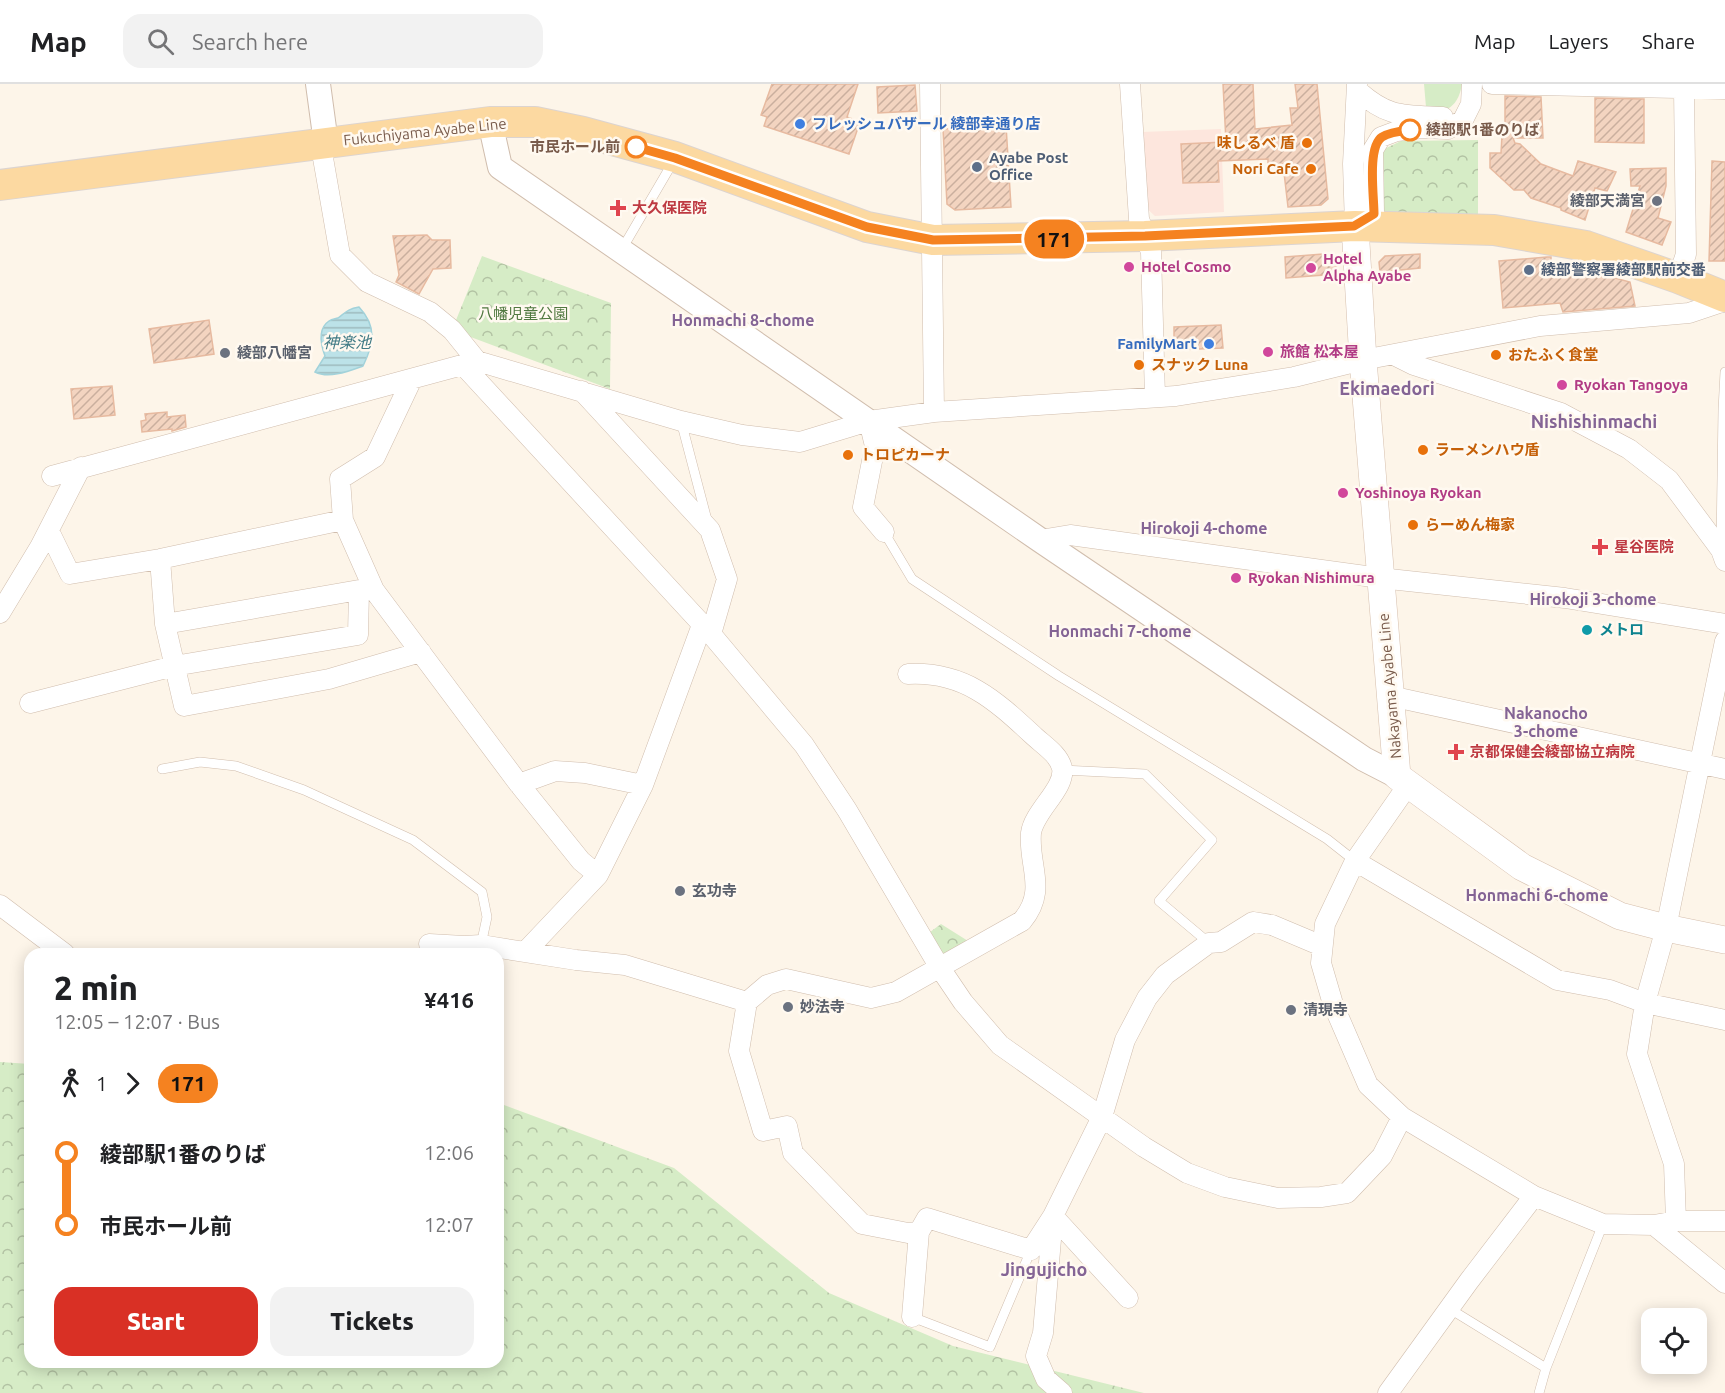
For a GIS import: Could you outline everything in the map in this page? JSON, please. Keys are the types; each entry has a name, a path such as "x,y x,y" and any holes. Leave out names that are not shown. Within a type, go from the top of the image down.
{"main road":[{"name":"Fukuchiyama Ayabe Line","path":"0,185 489,122 535,122 583,132 675,158 867,227 933,240 1145,236 1354,226 1494,230 1586,246 1678,278 1725,299"},
{"name":"Nakayama Ayabe Line","path":"1354,226 1390,696 1402,780"},
{"path":"1402,780 1522,867 1620,916 1725,940"}],"street":[{"path":"318,84 326,143 323,159 340,255 367,282 430,312 452,330 470,363 707,629 804,745 847,810 940,968 963,1002 1000,1045 1144,1147 1187,1173 1225,1187 1278,1198 1321,1197 1347,1193 1382,1156 1402,1117"},
{"path":"930,84 934,412"},
{"path":"1130,84 1139,219 1151,252 1155,397"},
{"path":"1492,84 1725,89"},
{"path":"1357,87 1382,110 1397,114 1452,117 1459,114 1473,86"},
{"path":"1354,226 1374,214 1373,150 1381,137 1397,131 1422,128 1448,129 1463,120 1468,113 1473,86"},
{"path":"1354,226 1353,165 1357,87"},
{"path":"1678,278 1686,254 1684,88"},
{"path":"489,122 500,167 1040,540 1364,759 1402,780 1355,861 1325,924 1321,963 1333,1004 1368,1085 1402,1117 1534,1196 1603,1224 1654,1225 1676,1221 1725,1221"},
{"path":"52,476 470,363 582,391 681,421 742,435 800,442 869,421 934,412 1176,396 1294,377 1363,360 1540,326 1689,313 1725,299"},
{"path":"1394,355 1414,365 1561,414 1629,449 1669,480 1723,556"},
{"path":"412,379 375,457 340,479 343,520 367,590 421,652 519,783 581,861 598,875"},
{"path":"525,951 598,875 643,785 727,579 710,530 582,391"},
{"path":"869,421 875,446 863,507 884,532"},
{"path":"0,613 49,531 81,467"},
{"path":"49,531 70,574 343,520"},
{"path":"1040,540 1070,535 1380,578 1565,598 1725,624"},
{"path":"160,558 165,624 184,705 320,681 421,652"},
{"path":"165,624 367,590"},
{"path":"30,703 174,666 358,635 367,590"},
{"path":"1676,1221 1674,1164 1637,1053 1645,1003 1666,928 1725,641"},
{"path":"908,674 926,673 964,683 995,701 1057,757 1062,770 1058,784 1034,820 1031,834 1036,882 1032,909 1022,921 896,992 871,998 786,979 767,985 747,1002 739,1051 763,1131 787,1126 793,1153 861,1224 908,1233 919,1232"},
{"path":"1390,696 1725,769"},
{"path":"519,783 555,771 585,773 643,785"},
{"path":"1355,861 1557,980 1610,990 1645,1003 1725,1020"},
{"path":"0,905 53,948"},
{"path":"912,1317 919,1232 927,1218 1031,1250 1053,1216 1102,1117 1125,1040 1147,998 1165,975 1209,943 1221,942 1253,922 1272,924 1322,946"},
{"path":"429,944 467,948"},
{"path":"504,950 625,965 747,1002"},
{"path":"1388,1393 1534,1196"},
{"path":"1053,1216 1128,1298"},
{"path":"1053,1216 1043,1333 1036,1356 1046,1379 1062,1393"},
{"path":"1654,1225 1725,1284"}],"lane":[{"path":"621,250 675,158"},
{"path":"1723,556 1722,410 1725,372"},
{"path":"681,421 710,530"},
{"path":"884,532 912,579 1059,676 1327,839 1355,861"},
{"path":"162,769 200,762 236,766 304,790 413,840 482,892 487,916 467,948"},
{"path":"1062,770 1145,774 1212,840 1159,901 1209,943"},
{"path":"1539,1393 1546,1368 1603,1224"},
{"path":"912,1317 990,1347 1031,1250"},
{"path":"1450,1309 1546,1368"}],"shaded area":[{"path":"1221,129 1224,212 1155,216 1144,206 1142,132"}],"green space":[{"path":"1424,84 1462,84 1458,97 1451,107 1433,110 1426,107"},
{"path":"1478,140 1478,219 1380,213 1380,151 1401,141"},
{"name":"八幡児童公園","path":"482,256 611,303 610,389 452,330"},
{"path":"941,924 976,946 940,968 922,938"},
{"path":"0,1062 24,1064 24,1368 504,1368 504,1105 674,1168 829,1293 953,1346 1144,1393 0,1393"}],"water":[{"name":"神楽池","path":"359,307 369,321 372,335 370,350 363,366 326,375 315,372 325,356 321,333 325,324"}],"building":[{"path":"772,84 858,84 847,117 860,122 849,154 764,126 767,117 761,115"},
{"path":"1223,84 1253,84 1255,129 1292,125 1290,108 1298,108 1295,84 1317,84 1328,199 1321,205 1288,207 1283,164 1268,166 1268,159 1218,161 1219,182 1183,183 1181,144 1226,142"},
{"path":"915,85 917,111 878,113 877,87"},
{"path":"1505,96 1541,97 1543,138 1513,138 1515,143 1520,144 1541,164 1573,176 1578,161 1616,172 1607,191 1595,188 1585,220 1561,208 1531,198 1524,190 1514,190 1490,168 1490,153 1501,153 1502,135 1505,135"},
{"path":"1595,98 1644,99 1644,143 1595,142"},
{"path":"1006,125 1011,207 955,210 947,204 943,129"},
{"path":"1712,161 1725,162 1725,261 1709,261"},
{"path":"1666,168 1666,186 1658,218 1671,222 1662,245 1626,232 1640,186 1631,186 1630,169"},
{"path":"427,235 432,240 450,240 451,268 433,269 419,294 396,282 399,275 393,236"},
{"name":"Hotel Alpha Ayabe","path":"1323,254 1336,262 1337,274 1286,278 1285,257"},
{"path":"1420,254 1420,268 1380,272 1379,262 1385,256"},
{"path":"1551,257 1551,261 1630,282 1635,306 1563,312 1560,303 1503,308 1499,261"},
{"path":"209,320 214,354 154,363 149,329"},
{"path":"1221,325 1223,348 1174,350 1174,327"},
{"path":"112,386 115,415 74,419 71,389"},
{"path":"167,412 167,417 185,415 186,427 172,431 172,429 142,432 141,421 146,420 145,414"}],"bus line":[{"name":"171","path":"636,147 675,158 867,227 933,240 1004,240 1354,226 1374,214 1373,150 1381,137 1397,131 1410,130"}],"place":[{"name":"フレッシュバザール 綾部幸通り店","path":"800,124"},
{"name":"綾部駅1番のりば","path":"1410,130"},
{"name":"味しるべ 盾","path":"1307,143"},
{"name":"市民ホール前","path":"636,147"},
{"name":"Ayabe Post Office","path":"977,167"},
{"name":"Nori Cafe","path":"1311,169"},
{"name":"綾部天満宮","path":"1657,201"},
{"name":"大久保医院","path":"618,208"},
{"name":"Hotel Cosmo","path":"1129,267"},
{"name":"Hotel Alpha Ayabe","path":"1311,268"},
{"name":"綾部警察署綾部駅前交番","path":"1529,270"},
{"name":"FamilyMart","path":"1209,344"},
{"name":"旅館 松本屋","path":"1268,352"},
{"name":"綾部八幡宮","path":"225,353"},
{"name":"おたふく食堂","path":"1496,355"},
{"name":"スナック Luna","path":"1139,365"},
{"name":"Ryokan Tangoya","path":"1562,385"},
{"name":"ラーメンハウ盾","path":"1423,450"},
{"name":"トロピカーナ","path":"848,455"},
{"name":"Yoshinoya Ryokan","path":"1343,493"},
{"name":"らーめん梅家","path":"1413,525"},
{"name":"星谷医院","path":"1600,547"},
{"name":"Ryokan Nishimura","path":"1236,578"},
{"name":"メトロ","path":"1587,630"},
{"name":"京都保健会綾部協立病院","path":"1456,752"},
{"name":"玄功寺","path":"680,891"},
{"name":"妙法寺","path":"788,1007"},
{"name":"清現寺","path":"1291,1010"}],"district":[{"name":"Honmachi 8-chome","path":"743,320"},
{"name":"Ekimaedori","path":"1387,389"},
{"name":"Nishishinmachi","path":"1594,422"},
{"name":"Hirokoji 4-chome","path":"1204,528"},
{"name":"Hirokoji 3-chome","path":"1593,599"},
{"name":"Honmachi 7-chome","path":"1120,631"},
{"name":"Nakanocho 3-chome","path":"1546,722"},
{"name":"Honmachi 6-chome","path":"1537,895"},
{"name":"Jingujicho","path":"1044,1270"}]}
